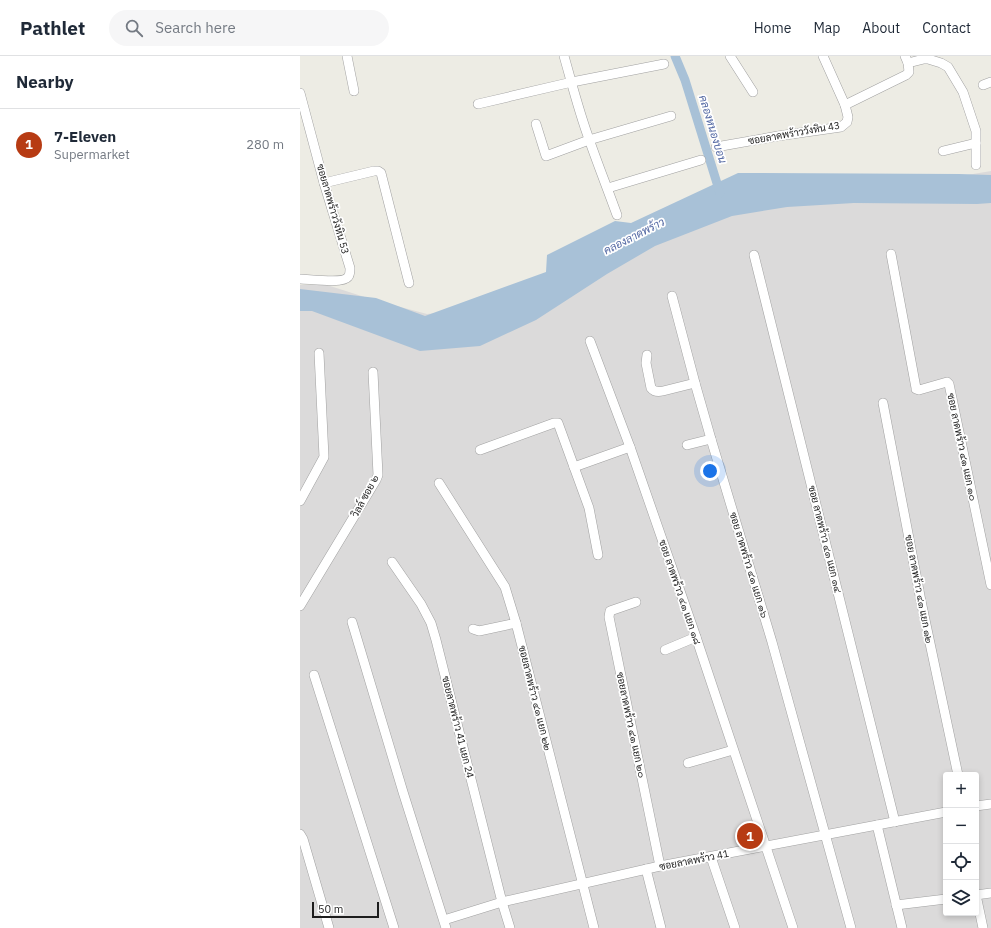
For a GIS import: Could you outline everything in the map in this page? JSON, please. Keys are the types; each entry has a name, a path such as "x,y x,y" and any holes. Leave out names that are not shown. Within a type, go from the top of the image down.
{"street":[{"path":"347,56 354,91"},
{"path":"564,56 589,140 617,215"},
{"path":"730,56 753,92"},
{"name":"ซอยลาดพร้าววังหิน 43","path":"716,147 841,127 847,122 848,117 845,105 823,56"},
{"path":"845,105 906,75 909,72 907,60 928,59 940,63 948,67 963,92 976,131 976,165"},
{"path":"478,104 572,82 664,64"},
{"name":"ซอยลาดพร้าววังหิน 53","path":"300,93 324,182 350,268 350,274 342,281 300,279"},
{"path":"536,124 546,156 589,140 671,116"},
{"path":"943,151 976,143"},
{"path":"608,188 701,160"},
{"path":"324,182 374,171 381,173 409,283"},
{"name":"ซอย ลาดพร้าว ๔๑ แยก ๑๐","path":"891,254 916,389 919,390 947,382 949,384 991,585"},
{"name":"ซอย ลาดพร้าว ๔๑ แยก ๑๔","path":"754,255 895,822"},
{"name":"ซอย ลาดพร้าว ๔๑ แยก ๑๖","path":"672,296 711,439 772,642 851,928"},
{"name":"ซอย ลาดพร้าว ๔๑ แยก ๑๘","path":"590,341 630,447 696,637 793,928"},
{"path":"300,501 324,457 319,353"},
{"path":"646,355 646,363 651,388 653,391 663,392 695,383"},
{"name":"วิลล์ ซอย ๒","path":"300,606 378,475 373,372"},
{"name":"ซอย ลาดพร้าว ๔๑ แยก ๑๒","path":"883,403 921,601 957,772"},
{"path":"480,450 557,422 589,508 598,555"},
{"path":"688,445 711,439"},
{"path":"574,467 630,447"},
{"name":"ซอยลาดพร้าว ๔๑ แยก ๒๒","path":"439,483 505,587 516,623 594,928"},
{"name":"ซอยลาดพร้าว 41 แยก 24","path":"392,562 420,604 430,623 438,645 502,902 510,928"},
{"name":"ซอยลาดพร้าว ๔๑ แยก ๒๐","path":"636,602 610,611 609,617 660,866"},
{"path":"352,622 403,792 445,924"},
{"path":"473,629 479,631 516,623"},
{"path":"665,650 696,637"},
{"path":"314,675 394,928"},
{"path":"688,762 733,750"},
{"path":"979,806 991,804"},
{"name":"ซอยลาดพร้าว 41","path":"445,924 502,902 646,869 943,813"},
{"path":"877,825 902,928"},
{"path":"300,834 303,839 329,928"},
{"path":"712,857 735,928"},
{"path":"646,869 661,928"},
{"path":"979,895 991,893"},
{"path":"896,905 943,899"},
{"path":"979,909 983,928"}],"shaded area":[{"path":"991,171 991,928 300,928 300,285 327,285 374,300 427,314 469,310 676,210 955,177"}],"water":[{"name":"คลองลาดพร้าว","path":"738,173 991,175 991,203 854,203 787,207 732,216 655,246 607,274 536,320 480,346 420,351 312,311 300,311 300,289 376,298 425,316 546,272 547,255 615,221 631,223"}],"waterway":[{"name":"คลองหนองบอน","path":"675,56 685,80 720,193"}],"place":[{"name":"7-Eleven","path":"750,836"}]}
